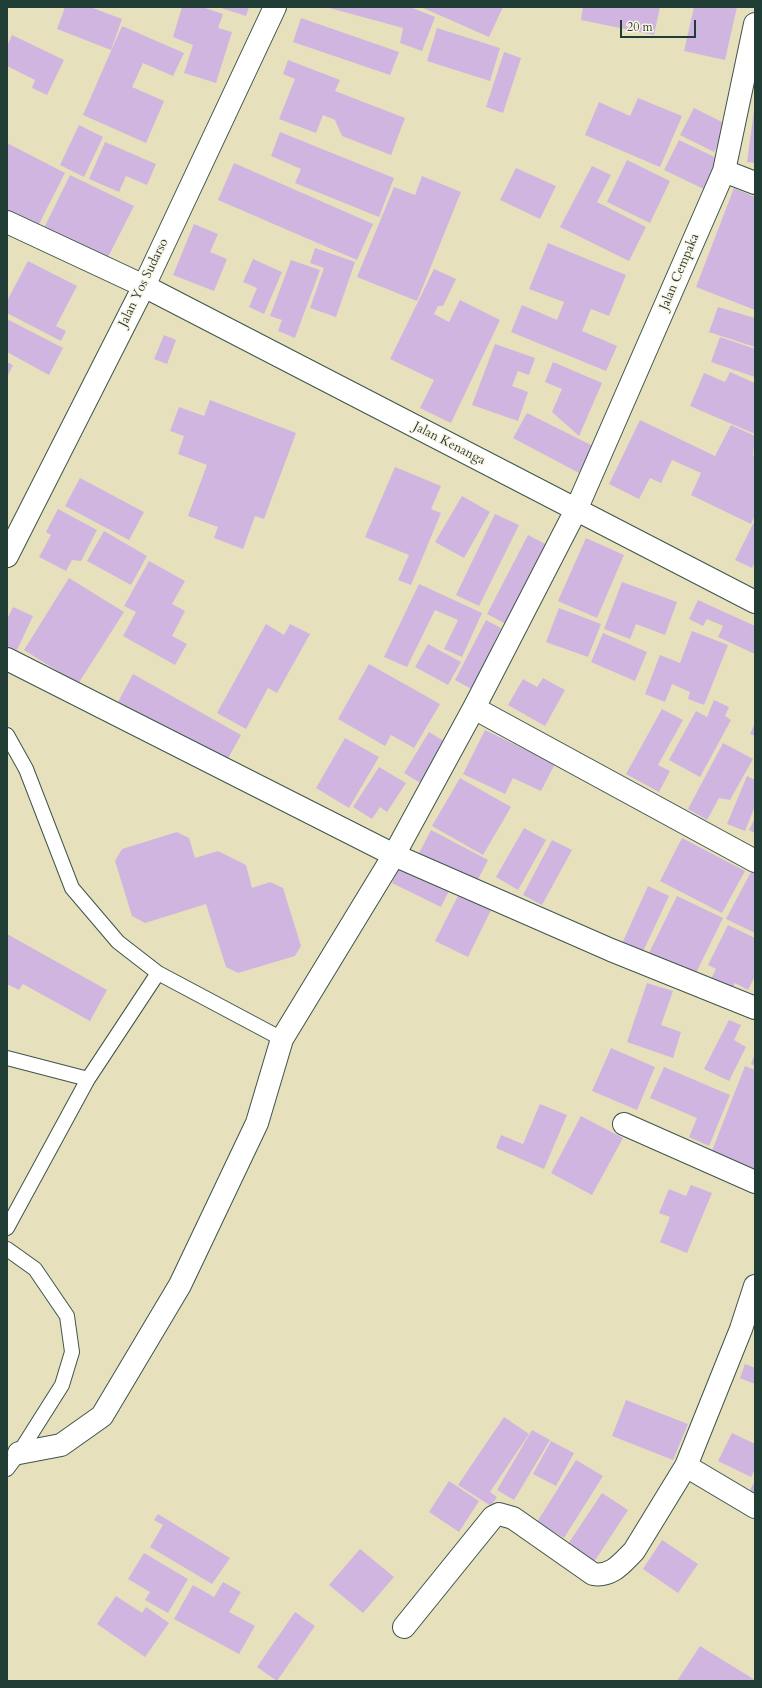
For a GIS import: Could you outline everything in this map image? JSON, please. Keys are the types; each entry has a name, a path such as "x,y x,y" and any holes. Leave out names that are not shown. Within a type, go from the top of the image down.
{"street":[{"name":"Jalan Yos Sudarso","path":"7,556 144,286 275,7"},
{"name":"Jalan Cempaka","path":"13,1461 61,1444 102,1416 187,1271 257,1124 282,1038 394,855 474,708 576,510 724,171 755,24"},
{"path":"724,171 755,183"},
{"name":"Jalan Kenanga","path":"7,222 144,286 755,602"},
{"path":"7,659 394,855 611,950 755,1008"},
{"path":"474,708 755,861"},
{"path":"624,1124 755,1182"},
{"path":"404,1627 493,1517 499,1514 513,1518 594,1574 609,1574 634,1551 686,1466 741,1329 755,1286"},
{"path":"686,1466 755,1508"}],"lane":[{"path":"7,735 26,769 72,888 118,942 158,973 282,1038"},
{"path":"7,1228 88,1079 158,973"},
{"path":"7,1058 88,1079"},
{"path":"7,1249 35,1269 67,1316 72,1352 62,1385 13,1461"}],"building":[{"path":"65,7 90,7 122,19 111,50 57,29"},
{"path":"182,7 202,7 223,14 218,28 232,32 216,83 184,73 193,45 173,37"},
{"path":"218,7 249,7 246,16"},
{"path":"326,7 410,7 435,17 422,51 400,43 403,28"},
{"path":"421,7 503,7 489,37"},
{"path":"583,7 660,7 654,35 581,20"},
{"path":"694,7 737,7 725,60 684,51"},
{"path":"301,18 399,52 390,75 293,42"},
{"path":"122,26 184,53 173,76 143,63 132,87 164,101 146,143 83,115"},
{"path":"437,28 500,48 490,81 427,61"},
{"path":"12,35 64,60 47,95 32,88 35,80 7,66 7,46"},
{"path":"504,52 521,58 503,113 486,107"},
{"path":"288,60 340,80 335,91 405,118 391,155 342,136 335,120 323,115 316,133 279,119 295,79 283,74"},
{"path":"638,98 682,116 660,167 585,135 599,102 630,116"},
{"path":"694,108 728,125 714,152 680,135"},
{"path":"755,111 755,163 747,162"},
{"path":"79,125 103,137 84,177 60,165"},
{"path":"280,132 394,178 379,217 295,183 301,169 271,156"},
{"path":"679,140 723,161 708,191 664,170"},
{"path":"105,142 156,164 147,185 126,176 119,192 89,179"},
{"path":"7,143 65,173 37,228 7,213"},
{"path":"627,160 670,181 650,223 607,202"},
{"path":"234,163 373,224 357,260 218,200"},
{"path":"592,166 611,175 597,202 646,227 629,261 560,227"},
{"path":"516,168 556,186 540,219 500,200"},
{"path":"70,175 134,206 107,259 44,228"},
{"path":"422,176 461,192 417,301 357,277 394,187 415,195"},
{"path":"734,188 755,197 755,310 696,287"},
{"path":"194,224 218,234 210,252 227,259 214,291 173,275"},
{"path":"548,243 626,275 609,316 591,309 582,331 617,346 606,371 511,332 522,305 557,320 564,302 529,289"},
{"path":"315,248 355,262 336,317 310,308 324,268 310,263"},
{"path":"253,259 282,272 264,314 249,307 257,288 243,282"},
{"path":"291,260 320,270 295,338 278,331 282,320 270,316"},
{"path":"28,261 77,286 56,326 66,331 61,341 7,313 7,301"},
{"path":"434,269 456,279 443,306 438,306 434,314 449,322 460,300 500,320 451,423 420,408 434,380 390,359"},
{"path":"718,307 755,318 755,347 709,332"},
{"path":"7,319 63,348 49,375 7,352"},
{"path":"164,335 176,340 167,364 154,359"},
{"path":"720,337 755,349 755,377 711,362"},
{"path":"495,344 535,358 529,375 518,371 512,386 528,392 518,421 472,405"},
{"path":"7,362 13,365 7,377"},
{"path":"553,362 602,383 579,436 552,412 562,389 545,382"},
{"path":"730,372 755,383 755,434 690,406 704,373 725,382"},
{"path":"210,400 296,433 264,519 255,516 243,549 214,538 218,527 188,516 207,465 178,454 184,436 170,431 179,407 204,416"},
{"path":"527,413 593,446 579,473 513,438"},
{"path":"640,420 715,456 731,425 755,436 753,456 755,457 755,515 751,524 691,495 701,473 672,460 661,483 650,478 639,499 609,484"},
{"path":"395,467 441,486 431,509 441,513 411,585 398,580 409,555 365,537"},
{"path":"80,478 144,512 129,540 65,506"},
{"path":"462,496 490,512 464,558 435,542"},
{"path":"58,509 97,530 81,561 72,560 66,571 39,557 51,535 46,532"},
{"path":"495,514 519,525 479,606 456,595"},
{"path":"755,520 755,562 752,568 735,560"},
{"path":"104,531 147,556 131,585 87,561"},
{"path":"528,535 549,546 508,625 487,614"},
{"path":"586,538 624,555 597,618 558,601"},
{"path":"149,561 185,581 172,604 185,611 172,636 187,644 175,665 123,636 136,612 124,606"},
{"path":"69,578 124,612 78,684 24,650"},
{"path":"622,582 677,602 665,635 636,624 630,639 604,629"},
{"path":"419,584 482,613 462,657 444,649 458,620 435,610 407,667 384,657"},
{"path":"698,600 755,626 755,654 718,637 723,626 707,619 703,626 689,619"},
{"path":"13,607 33,616 17,650 7,646 7,619"},
{"path":"559,608 601,624 588,657 546,642"},
{"path":"486,620 501,628 493,645 500,648 477,692 455,680"},
{"path":"266,624 284,635 290,624 310,634 277,693 268,688 246,729 217,713"},
{"path":"692,631 728,645 704,705 688,699 690,692 672,684 665,702 645,694 660,655 680,663"},
{"path":"603,633 647,652 635,681 591,662"},
{"path":"428,644 461,662 448,685 415,667"},
{"path":"369,664 440,704 414,748 391,735 385,746 338,719"},
{"path":"133,674 241,735 226,762 118,702"},
{"path":"543,678 565,690 545,726 508,705 523,679 537,687"},
{"path":"714,700 729,707 725,716 731,720 700,777 669,760 696,711 707,717"},
{"path":"662,709 683,720 658,765 670,771 659,792 626,774"},
{"path":"755,723 755,736 750,734"},
{"path":"485,730 555,764 541,791 513,778 505,794 463,774"},
{"path":"429,732 447,743 422,784 404,773"},
{"path":"345,738 379,757 349,808 316,788"},
{"path":"723,743 753,759 730,800 719,798 707,820 688,809"},
{"path":"379,767 406,783 387,812 380,807 372,819 353,807"},
{"path":"747,776 755,780 755,806 745,831 727,824"},
{"path":"460,778 511,807 483,855 432,826"},
{"path":"755,818 755,833 749,830"},
{"path":"524,828 546,840 518,890 496,877"},
{"path":"431,830 488,860 474,887 417,857"},
{"path":"177,832 189,838 195,858 218,851 246,865 252,888 270,882 283,888 301,946 295,956 238,973 226,967 206,904 145,923 132,916 115,861 122,849"},
{"path":"682,838 745,871 722,913 660,881"},
{"path":"552,840 572,850 542,905 523,895"},
{"path":"401,863 451,887 441,907 392,883"},
{"path":"753,868 755,869 755,933 726,919"},
{"path":"648,886 669,896 640,958 620,948"},
{"path":"460,892 492,908 468,957 435,941"},
{"path":"677,896 723,918 694,977 648,955"},
{"path":"728,925 755,938 755,976 748,990 735,983 731,992 710,981 716,969 708,965"},
{"path":"7,934 107,990 90,1021 23,984 19,990 7,984"},
{"path":"647,983 673,991 661,1025 681,1032 673,1058 627,1042"},
{"path":"729,1020 741,1025 734,1040 746,1047 729,1081 704,1069"},
{"path":"611,1048 655,1067 637,1110 592,1091"},
{"path":"755,1053 755,1066 751,1064"},
{"path":"745,1066 755,1070 755,1173 710,1156"},
{"path":"664,1067 730,1095 709,1146 689,1137 697,1118 650,1098"},
{"path":"540,1104 567,1115 544,1169 496,1148 501,1135 523,1144"},
{"path":"581,1116 623,1138 592,1195 551,1173"},
{"path":"691,1185 712,1193 687,1253 660,1242 670,1217 659,1213 669,1189 686,1196"},
{"path":"745,1364 755,1368 755,1384 740,1378"},
{"path":"626,1400 688,1424 673,1460 612,1436"},
{"path":"504,1417 529,1434 490,1492 497,1497 491,1506 458,1485"},
{"path":"532,1430 550,1440 514,1500 497,1490"},
{"path":"732,1433 755,1444 755,1469 751,1477 718,1461"},
{"path":"551,1441 574,1453 556,1486 533,1474"},
{"path":"576,1460 603,1476 564,1538 537,1522"},
{"path":"449,1481 479,1501 459,1532 429,1512"},
{"path":"755,1481 755,1501 746,1497"},
{"path":"602,1493 628,1510 594,1562 568,1544"},
{"path":"158,1514 230,1558 212,1584 150,1547 163,1525 154,1520"},
{"path":"662,1540 698,1564 678,1593 643,1569"},
{"path":"360,1549 394,1577 363,1613 329,1585"},
{"path":"144,1553 188,1579 168,1613 145,1600 150,1592 128,1579"},
{"path":"223,1582 241,1592 229,1612 255,1626 239,1654 174,1619 193,1585 214,1597"},
{"path":"116,1596 142,1613 146,1607 169,1623 145,1657 97,1624"},
{"path":"295,1612 315,1626 277,1681 257,1667"},
{"path":"700,1646 755,1680 755,1681 677,1681"}]}
